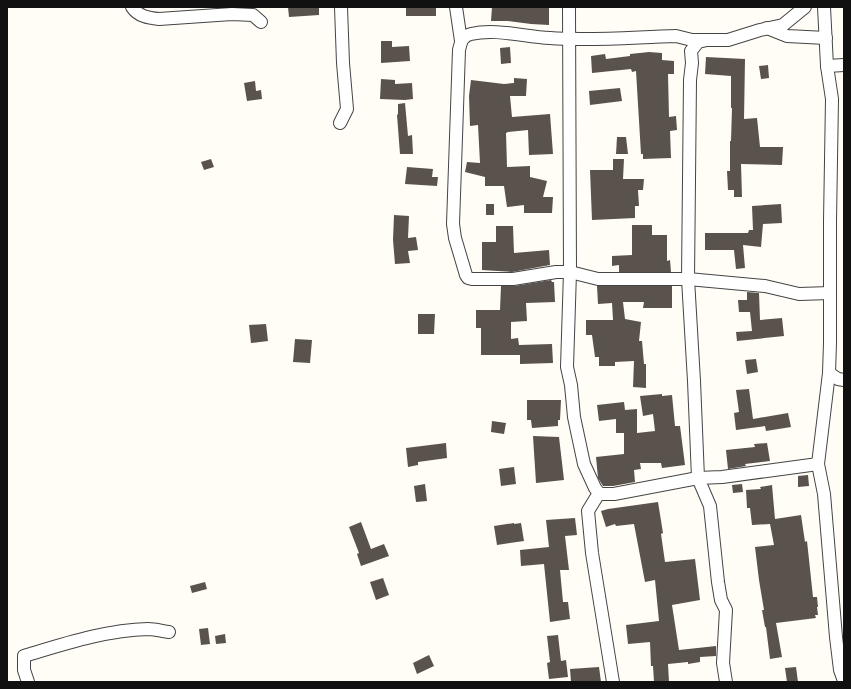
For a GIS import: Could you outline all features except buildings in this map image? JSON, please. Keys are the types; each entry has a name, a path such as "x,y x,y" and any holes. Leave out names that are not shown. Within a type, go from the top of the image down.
{"street":[{"path":"132,7 135,12 147,18 159,19 232,14 253,15 261,22"},
{"path":"340,123 346,109 341,7"},
{"path":"456,7 461,41 459,50 453,224 455,238 468,278 513,279 556,272 570,272 598,279 688,279 747,284 799,294 830,293"},
{"path":"568,7 570,272 567,367 571,385 574,417 584,464 595,488 599,493 614,494 698,478 722,477 818,464"},
{"path":"461,41 464,37 472,34 496,33 539,38 569,39 676,36 692,40 728,40 767,28 783,25 805,7"},
{"path":"824,7 827,66 832,100 829,373 818,464 824,494 836,637 840,670 844,681"},
{"path":"767,28 786,36 826,38"},
{"path":"707,40 698,42 691,51 688,279 698,478 710,506 718,582 721,600 726,610 723,663 726,682"},
{"path":"827,66 844,65"},
{"path":"829,373 838,379 844,380"},
{"path":"599,493 588,511 592,553 613,682"},
{"path":"28,682 24,670 24,656 55,646 112,633 149,629 169,632"}]}
